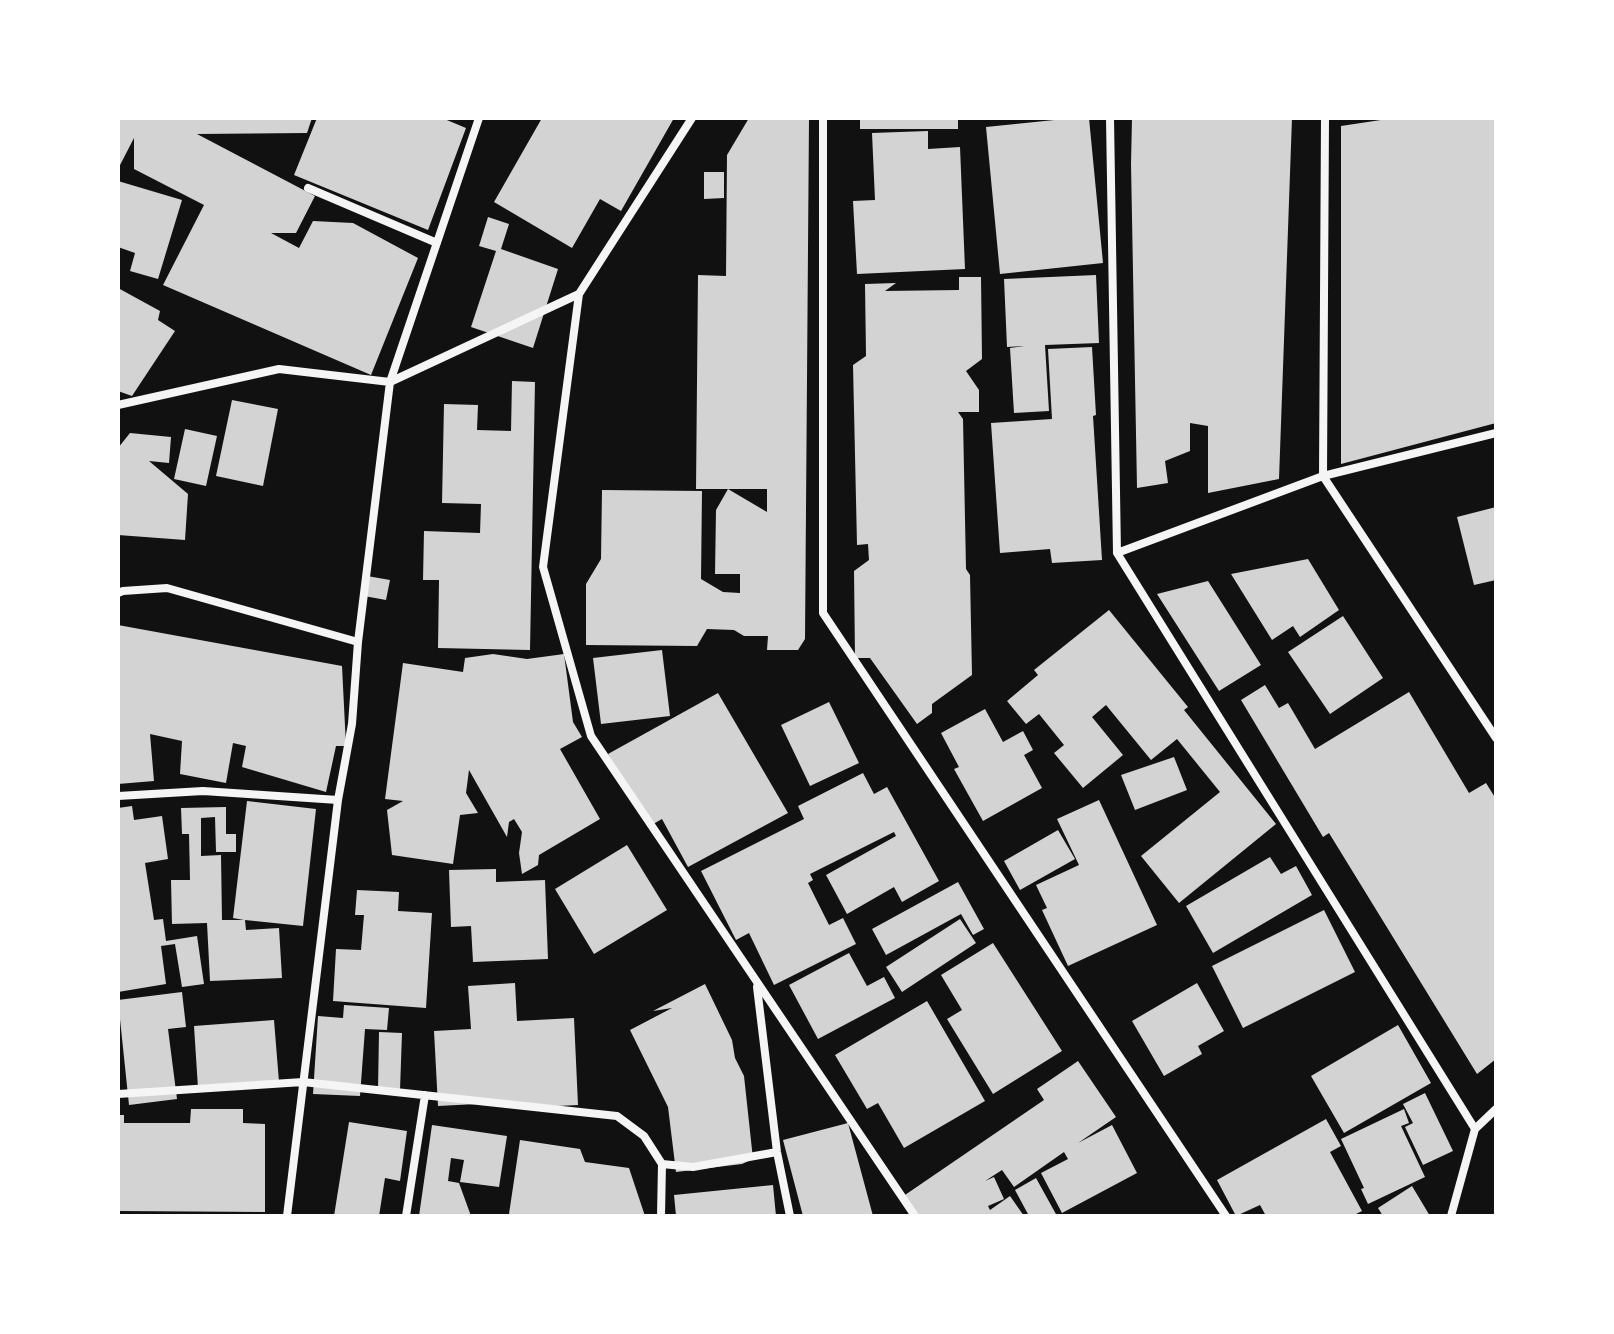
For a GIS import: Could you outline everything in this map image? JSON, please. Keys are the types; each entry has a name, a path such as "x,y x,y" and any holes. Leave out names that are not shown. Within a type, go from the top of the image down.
{"street":[{"path":"287,1216 338,800 352,724 358,642 390,382 479,118"},
{"path":"692,118 579,294 543,567 591,736 915,1216"},
{"path":"823,118 823,613 1226,1216"},
{"path":"1110,118 1117,553 1475,1129"},
{"path":"1325,118 1323,476 1496,738"},
{"path":"308,188 437,243"},
{"path":"118,405 279,369 390,382 579,294"},
{"path":"1117,553 1323,476 1496,433"},
{"path":"120,591 167,588 358,642"},
{"path":"118,796 203,791 338,800"},
{"path":"757,985 777,1152 790,1216"},
{"path":"118,1094 303,1082 617,1116 644,1136 662,1164 661,1216"},
{"path":"406,1216 425,1095"},
{"path":"1451,1216 1475,1129 1496,1109"},
{"path":"662,1164 693,1167 777,1152"}],"building":[{"path":"118,118 312,118 307,133 197,134 315,196 296,233 271,233 299,248 313,221 353,223 418,258 371,375 163,285 204,205 134,169 134,138 118,169"},
{"path":"317,118 442,118 466,128 428,230 294,175"},
{"path":"542,118 674,118 621,211 600,199 572,248 494,202"},
{"path":"749,118 809,118 805,639 798,650 767,650 768,636 744,636 734,630 707,629 697,646 586,645 586,584 601,559 602,490 702,491 701,579 723,592 740,593 740,574 715,574 716,510 728,489 696,489 698,275 726,276 727,155","holes":["728,489 767,489 767,512"]},
{"path":"860,118 958,118 958,129 860,129"},
{"path":"1089,118 1103,263 1000,274 986,127"},
{"path":"1132,118 1292,118 1279,479 1208,493 1208,426 1190,423 1190,451 1165,461 1168,483 1137,488"},
{"path":"1394,118 1496,118 1496,423 1341,464 1341,126"},
{"path":"928,131 928,149 960,147 965,269 857,274 853,201 875,200 872,133"},
{"path":"704,172 724,172 724,198 704,199"},
{"path":"118,181 182,200 158,279 130,271 135,253 118,247"},
{"path":"488,217 509,224 501,249 558,269 533,348 471,327 496,251 479,246"},
{"path":"1096,275 1099,343 1045,345 1049,411 1014,413 1010,348 1024,346 1007,347 1004,279"},
{"path":"959,277 981,277 982,359 966,371 979,390 979,412 958,412 963,419 972,675 932,704 932,713 917,724 870,658 855,658 854,571 869,560 868,544 857,545 853,365 866,356 865,284 896,283 885,291 959,290"},
{"path":"118,288 160,311 158,320 175,331 132,396 118,391"},
{"path":"1092,347 1102,560 1052,563 1050,549 1000,553 991,423 1052,419 1048,349"},
{"path":"512,381 535,382 530,650 438,648 439,580 423,580 424,531 480,533 481,504 442,503 444,404 478,405 477,430 511,431"},
{"path":"232,400 278,409 263,486 216,476"},
{"path":"185,429 217,436 206,486 174,479"},
{"path":"130,433 171,437 169,463 149,461 188,494 185,540 118,535 118,448"},
{"path":"1496,507 1496,580 1474,585 1457,517"},
{"path":"1308,559 1339,610 1300,637 1293,626 1272,640 1231,574"},
{"path":"367,576 390,580 386,600 364,596"},
{"path":"1208,581 1261,665 1219,691 1157,594"},
{"path":"1109,610 1188,707 1184,710 1276,824 1179,903 1141,856 1220,792 1177,739 1151,760 1106,705 1092,717 1123,755 1083,788 1054,753 1064,745 1039,714 1026,724 1007,701 1038,675 1034,670"},
{"path":"1343,616 1383,678 1330,714 1288,652"},
{"path":"118,625 342,666 346,746 336,746 326,792 242,767 246,746 233,743 226,783 180,774 182,741 150,734 154,781 118,784"},
{"path":"662,650 670,716 601,724 593,658"},
{"path":"493,654 527,659 564,654 573,722 582,737 560,749 600,819 539,855 538,865 522,874 519,853 522,832 514,819 509,822 507,837 469,770 466,793 478,813 460,815 453,864 392,855 387,810 403,801 385,799 403,663 463,672 465,658"},
{"path":"1265,685 1279,708 1288,703 1315,749 1409,692 1469,793 1486,783 1496,799 1496,1059 1477,1074 1329,833 1323,837 1241,700"},
{"path":"718,693 788,813 688,867 662,819 648,827 608,754"},
{"path":"829,702 859,763 810,786 781,725"},
{"path":"985,709 1003,742 1023,731 1033,750 1024,755 1042,788 983,821 954,769 959,767 941,733"},
{"path":"1174,757 1187,790 1135,810 1121,775"},
{"path":"863,773 874,794 887,787 939,881 902,902 894,887 847,914 826,875 896,836 894,832 810,874 813,880 808,883 829,925 843,918 856,944 774,985 749,933 736,940 701,871 804,819 798,806"},
{"path":"1099,800 1157,925 1068,966 1042,910 1047,908 1036,885 1079,865 1057,819"},
{"path":"247,801 316,809 303,926 245,920 246,930 279,928 282,978 210,981 207,923 172,924 171,880 190,880 189,834 182,834 181,808 226,807 226,834 236,834 236,852 216,852 215,817 201,818 201,856 221,855 222,920 244,920 233,918"},
{"path":"132,806 134,820 162,816 168,859 145,863 154,920 163,919 166,941 197,936 204,984 182,987 175,944 161,946 166,984 118,992 118,808"},
{"path":"1058,830 1075,859 1020,890 1004,861"},
{"path":"627,845 667,910 594,954 555,889"},
{"path":"1270,857 1281,874 1296,866 1312,895 1213,953 1186,906"},
{"path":"496,869 496,882 545,880 548,959 473,962 471,926 451,927 449,870"},
{"path":"958,882 984,929 973,935 961,914 886,955 872,929"},
{"path":"357,890 399,892 398,911 432,913 426,1008 333,1001 336,949 361,950 364,915 355,915"},
{"path":"1324,910 1355,972 1243,1028 1212,966"},
{"path":"960,919 976,943 902,992 886,967"},
{"path":"993,943 1062,1051 993,1094 947,1019 962,1010 941,975"},
{"path":"849,953 867,986 884,977 895,998 818,1039 789,985"},
{"path":"515,983 517,1021 574,1018 578,1105 516,1108 516,1102 438,1106 434,1031 471,1029 468,986"},
{"path":"1197,983 1224,1031 1198,1046 1202,1054 1164,1076 1132,1021"},
{"path":"705,984 732,1040 735,1058 744,1076 753,1159 742,1164 676,1172 668,1107 630,1030 672,1008 653,1011"},
{"path":"182,992 186,1027 168,1029 177,1099 129,1105 118,1000"},
{"path":"927,1001 985,1101 904,1148 878,1103 867,1109 835,1055"},
{"path":"344,1005 389,1008 387,1030 365,1029 360,1096 313,1094 318,1016 343,1018"},
{"path":"274,1020 279,1082 198,1088 194,1026"},
{"path":"1398,1025 1431,1083 1344,1133 1311,1076"},
{"path":"379,1032 402,1033 400,1090 378,1089"},
{"path":"1078,1061 1116,1117 1078,1143 1112,1125 1137,1173 1062,1213 1041,1173 1068,1159 1064,1152 1014,1187 1002,1170 985,1181 994,1177 1004,1199 988,1206 990,1210 1010,1196 1024,1216 915,1216 902,1197 1044,1100 1037,1089"},
{"path":"1425,1093 1453,1151 1423,1165 1405,1127 1413,1123 1403,1104"},
{"path":"191,1109 243,1109 243,1123 265,1124 265,1212 118,1211 118,1115 124,1115 124,1123 190,1123"},
{"path":"1404,1109 1409,1123 1401,1126 1425,1177 1368,1204 1361,1189 1364,1188 1341,1139"},
{"path":"1326,1119 1341,1146 1330,1152 1362,1211 1352,1216 1266,1216 1260,1205 1236,1216 1217,1180"},
{"path":"349,1122 407,1131 400,1181 385,1178 379,1216 334,1216"},
{"path":"848,1123 873,1216 803,1216 783,1140"},
{"path":"432,1125 507,1136 499,1187 460,1182 464,1160 451,1158 448,1181 459,1183 471,1216 419,1216"},
{"path":"520,1140 580,1149 585,1162 629,1168 645,1216 509,1214"},
{"path":"1036,1178 1057,1216 1029,1216 1015,1190"},
{"path":"773,1185 776,1216 676,1216 674,1195"},
{"path":"1412,1186 1430,1216 1383,1216 1378,1208"}]}
